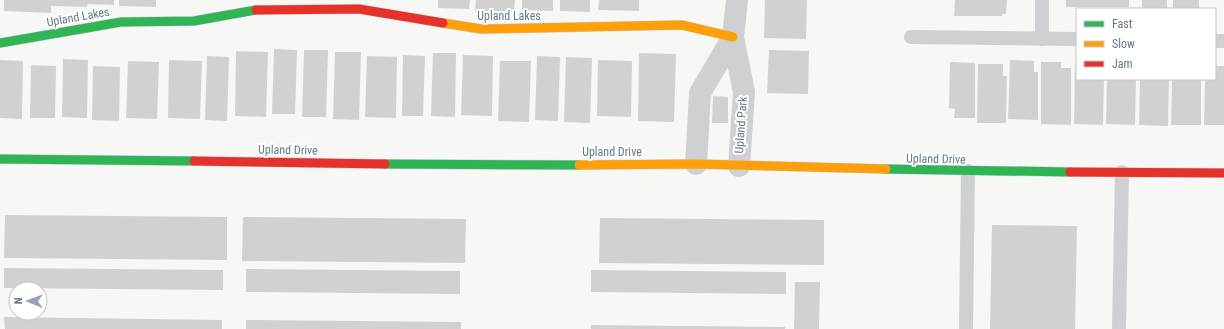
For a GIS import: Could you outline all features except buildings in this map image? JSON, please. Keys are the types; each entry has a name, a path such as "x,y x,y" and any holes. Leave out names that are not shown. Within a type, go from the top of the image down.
{"street":[{"name":"Upland Park","path":"737,0 733,37 744,92 739,166"},
{"name":"Upland Lakes","path":"0,42 121,22 194,21 260,4 359,9 481,29 682,25 733,37"},
{"name":"Upland Park","path":"696,164 700,93 733,37"},
{"name":"Upland Drive","path":"0,159 502,165 696,164 968,172 1224,173"}],"lane":[{"path":"1042,0 1042,39"},
{"path":"910,37 1076,39"},
{"path":"966,329 968,172"},
{"path":"1119,329 1122,172"}],"traffic: fast":[{"path":"0,43 121,22 194,21 256,10"},
{"path":"0,159 194,161"},
{"path":"385,164 579,165"},
{"path":"886,169 1070,172"}],"traffic: slow":[{"path":"443,23 481,29 682,25 733,37"},
{"path":"579,165 696,164 886,169"}],"traffic: jam":[{"path":"256,10 359,9 443,23"},
{"path":"194,161 385,164"},
{"path":"1070,172 1224,173"}]}
